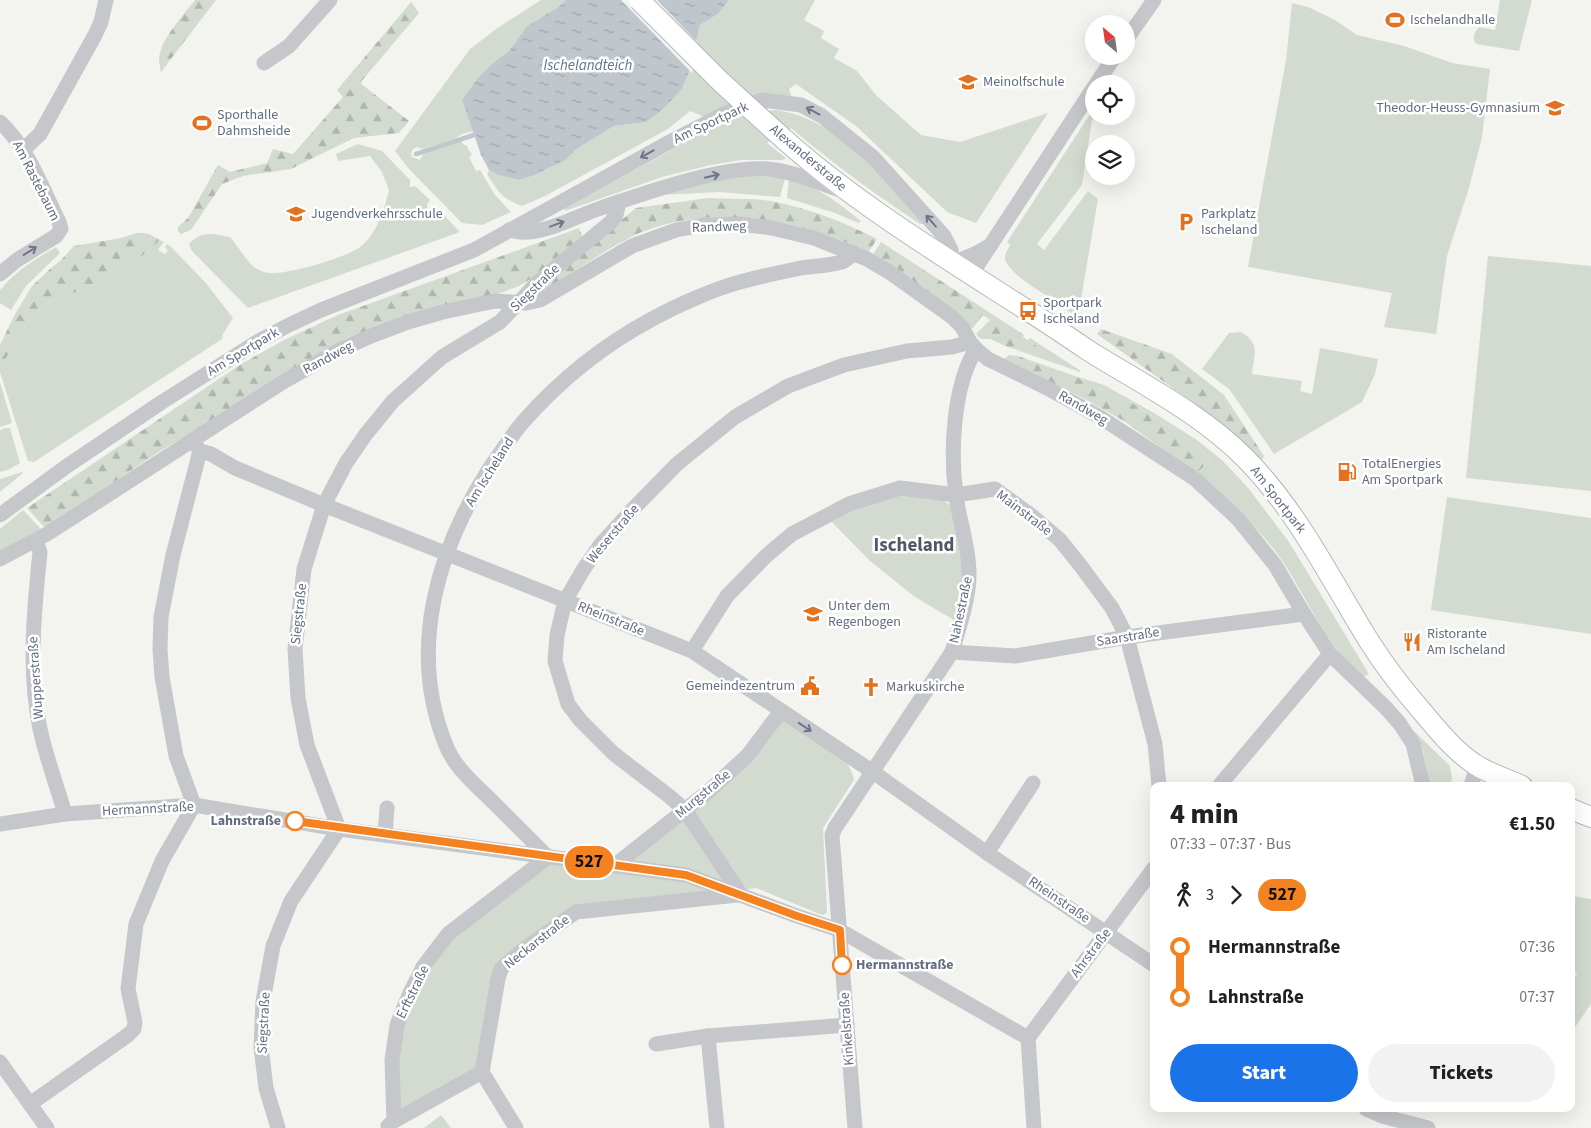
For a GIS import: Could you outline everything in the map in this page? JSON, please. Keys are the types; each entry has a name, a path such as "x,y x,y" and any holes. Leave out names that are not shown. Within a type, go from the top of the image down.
{"main road":[{"name":"Alexanderstraße","path":"639,0 720,82 785,140 850,193 971,275"},
{"name":"Am Sportpark","path":"971,275 1171,400 1210,428 1244,457 1290,511 1318,553 1392,677 1447,742 1477,766 1513,782"},
{"path":"1575,811 1591,817"}],"street":[{"path":"23,150 40,134 95,35 101,22 106,0"},
{"path":"264,63 289,46 330,0"},
{"path":"1135,27 1154,0"},
{"name":"Am Sportpark","path":"0,514 162,402 257,342 321,310 474,250 699,126 724,114 762,100 801,105 822,116 873,158 944,236 951,250 953,263"},
{"path":"971,275 1085,101"},
{"name":"Am Rastebaum","path":"0,122 23,150 59,222 60,229 56,236 17,260 0,274"},
{"path":"509,230 528,232 541,230 619,202 687,182 720,174 759,169 787,172 850,193"},
{"name":"Siegstraße","path":"278,1128 266,1088 261,1047 263,1001 273,946 291,901 339,829 306,745 298,698 295,649 304,569 324,505 346,463 393,401 442,357 500,322 537,283 611,222 616,215 619,202"},
{"name":"Randweg","path":"0,559 36,541 196,446 283,382 340,350 408,322 443,312 495,301 526,304 540,300 632,246 676,230 703,225 739,224 772,228 814,238 854,253 888,272 952,317 962,326 973,346 1002,367 1047,388 1100,418 1195,479 1238,519 1275,565 1330,654"},
{"path":"953,263 991,245"},
{"name":"Am Ischeland","path":"548,857 458,768 445,744 436,715 428,672 432,608 438,577 446,553 478,487 522,424 547,397 579,368 619,339 654,318 681,305 737,283 798,268 843,262 854,253"},
{"name":"Nahestraße","path":"840,930 832,844 833,832 952,652 960,624 969,575 965,534 956,496 953,453 956,410 973,346"},
{"name":"Weserstraße","path":"741,895 685,810 614,754 580,720 568,704 556,661 557,635 565,601 601,544 634,508 677,464 735,417 788,386 844,365 907,351 973,346"},
{"path":"30,1104 134,1029 135,1022 128,989 136,924 162,862 194,805 176,756 162,677 160,641 161,617 196,446"},
{"name":"Rheinstraße","path":"196,446 235,468 324,505 692,651 873,772 1150,963"},
{"name":"Mainstraße","path":"692,651 727,596 766,556 792,534 849,504 900,488 956,496 995,489 1032,516 1060,540 1112,608 1127,636 1155,744 1159,782"},
{"name":"Wupperstraße","path":"36,541 40,552 32,634 34,688 40,729 65,814"},
{"name":"Saarstraße","path":"952,652 1015,656 1127,636 1304,614"},
{"path":"1222,782 1330,654 1387,709 1414,744 1422,782"},
{"name":"Murgstraße","path":"614,866 709,791 748,755 780,711"},
{"path":"1472,782 1477,766"},
{"path":"987,852 1033,783"},
{"name":"Hermannstraße","path":"0,824 65,814 194,805 339,829 686,875 840,930 1028,1038"},
{"path":"385,835 387,808"},
{"name":"Erftstraße","path":"390,1125 392,1060 397,1025 423,967 448,934 548,857"},
{"name":"Ahrstraße","path":"1028,1038 1150,873"},
{"name":"Neckarstraße","path":"482,1072 501,969 524,949 571,915 582,911 741,895"},
{"name":"Kinkelstraße","path":"840,930 855,1128"},
{"path":"656,1044 708,1036 847,1025"},
{"path":"708,1036 718,1128"},
{"path":"1028,1038 1034,1128"},
{"path":"0,1062 47,1128"},
{"path":"390,1125 482,1072 516,1128"},
{"path":"1381,1117 1428,1128"}],"green space":[{"path":"195,0 216,0 161,72 159,61 163,45 172,29"},
{"path":"541,0 566,0 557,8 527,26 509,51 477,79 462,100 473,131 462,134 453,140 422,149 417,147 411,153 412,157 420,160 424,153 461,141 472,155 469,157 476,171 480,170 495,195 511,212 482,225 462,223 408,168 395,151 470,49 496,29"},
{"path":"729,0 815,0 804,20 824,31 821,38 839,49 834,58 857,71 876,95 921,135 960,142 1048,113 976,223 947,212 856,126 796,84 789,89 793,100 707,118 690,111 668,129 545,196 522,206 509,200 498,190 487,174 489,170 498,175 519,180 532,176 566,160 575,150 614,126 647,122 663,109 689,72 700,25 718,14"},
{"path":"1500,0 1532,0 1519,51 1476,44 1475,42 1474,35 1479,27 1495,30"},
{"path":"411,2 419,13 360,83 409,121 399,133 354,138 291,169 243,176 222,184 191,230 181,234 178,231 178,227 188,218 218,165 230,172 267,163 273,149 293,154 343,97 337,90"},
{"path":"1292,3 1308,7 1335,20 1357,35 1404,46 1452,63 1490,69 1482,137 1469,188 1447,256 1436,334 1384,327 1392,293 1248,267 1286,60"},
{"path":"776,110 799,116 820,125 840,138 876,170 924,224 920,224 870,190 791,128 767,143 786,158 783,160 741,160 711,165 662,177 565,211 564,208 713,128 744,116"},
{"path":"1085,122 1085,125 1091,125 1090,135 1085,135 1085,166 1082,185 1037,244 1044,250 1088,191 1098,199 1078,317 1055,303 1057,300 1050,295 1049,297 1022,279 1010,268 1005,257 1010,245 1007,242"},
{"path":"358,144 382,151 410,180 410,187 415,186 430,200 427,204 428,214 434,216 442,213 460,232 248,308 192,251 189,244 203,235 213,234 230,237 254,267 267,273 277,273 302,269 329,261 360,247 375,229 389,190 382,172 370,156 338,161 336,154"},
{"path":"755,176 785,178 780,197 720,192 660,195 707,183"},
{"path":"789,179 819,191 836,201 861,221 858,223 835,213 787,198"},
{"path":"708,198 756,199 785,204 826,216 877,239 868,253 841,240 812,230 781,223 749,218 718,217 687,220 657,227 629,238 551,286 543,287 544,284 636,208"},
{"path":"579,228 583,238 537,275 519,286 492,296 427,310 200,428 160,451 45,528 27,508 241,364 286,339 338,315"},
{"path":"137,233 149,234 160,240 142,256 110,279 47,303 30,318 0,368 0,345 15,314 32,286 74,246 121,238"},
{"path":"160,240 164,242 158,250 165,254 168,250 165,247 167,244 172,248 205,282 233,318 222,339 34,462 28,461 0,368 30,318 47,303 110,279 142,256"},
{"path":"881,242 1024,335 1023,337 1041,349 1037,355 1008,347 990,339 981,339 976,334 990,320 983,315 972,329 961,318 872,256"},
{"path":"56,247 60,253 26,286 11,310 0,303 0,290 6,283 26,266"},
{"path":"1488,256 1591,266 1591,491 1466,478"},
{"path":"1101,329 1172,354 1224,395 1264,456 1262,461 1209,414 1097,334"},
{"path":"1241,332 1254,345 1255,355 1252,374 1302,381 1300,391 1312,394 1320,348 1378,359 1375,374 1362,402 1274,454 1229,389 1202,369 1229,333"},
{"path":"1030,338 1081,371 1008,347 1037,355 1040,349 1028,340"},
{"path":"1009,355 1018,356 1075,376 1094,387 1130,402 1193,442 1210,459 1197,474 1124,421 1081,397 1004,359"},
{"path":"1075,376 1104,385 1154,413 1197,440 1223,461 1249,489 1289,542 1369,674 1363,677 1337,649 1316,618 1287,568 1267,541 1249,521 1198,474 1210,459 1193,442 1130,402 1094,387"},
{"path":"0,382 12,423 0,427"},
{"path":"10,428 20,463 0,472 0,430"},
{"path":"23,473 0,492 0,479"},
{"path":"900,488 941,498 952,507 962,568 962,591 954,620 915,597 870,561 827,517"},
{"path":"1447,497 1591,518 1591,634 1431,610"},
{"path":"23,510 42,530 0,553 0,529"},
{"path":"781,711 835,749 850,769 854,780 823,828 827,912 822,915 756,888 582,911 504,966 482,1072 394,1121 397,1025 448,934 548,857 615,866 709,791"},
{"path":"1413,732 1450,766 1451,782 1429,782 1423,751"},
{"path":"1575,897 1591,899 1591,1004 1575,1027 1575,976 1577,973 1575,973"},
{"path":"441,1115 451,1128 424,1128"}],"water":[{"name":"Ischelandteich","path":"566,0 729,0 718,14 700,25 689,72 681,90 647,122 614,126 575,150 566,160 532,176 519,180 498,175 489,170 481,155 462,100 477,79 509,51 527,26 557,8"}],"pier":[{"path":"621,0 657,0 698,43 692,73"}],"waterway":[{"path":"416,154 474,135"}],"bus line":[{"name":"527","path":"295,821 339,829 686,875 840,930 842,965"}],"place":[{"name":"Ischelandhalle","path":"1395,20"},
{"name":"Meinolfschule","path":"968,82"},
{"name":"Theodor-Heuss-Gymnasium","path":"1555,108"},
{"name":"Sporthalle Dahmsheide","path":"202,123"},
{"name":"Jugendverkehrsschule","path":"296,214"},
{"name":"Parkplatz Ischeland","path":"1186,222"},
{"name":"Sportpark Ischeland","path":"1028,311"},
{"name":"TotalEnergies Am Sportpark","path":"1347,472"},
{"name":"Unter dem Regenbogen","path":"813,614"},
{"name":"Ristorante Am Ischeland","path":"1412,642"},
{"name":"Gemeindezentrum","path":"810,686"},
{"name":"Markuskirche","path":"871,687"},
{"name":"Lahnstraße","path":"295,821"},
{"name":"Hermannstraße","path":"842,965"}],"district":[{"name":"Ischeland","path":"914,545"}]}
